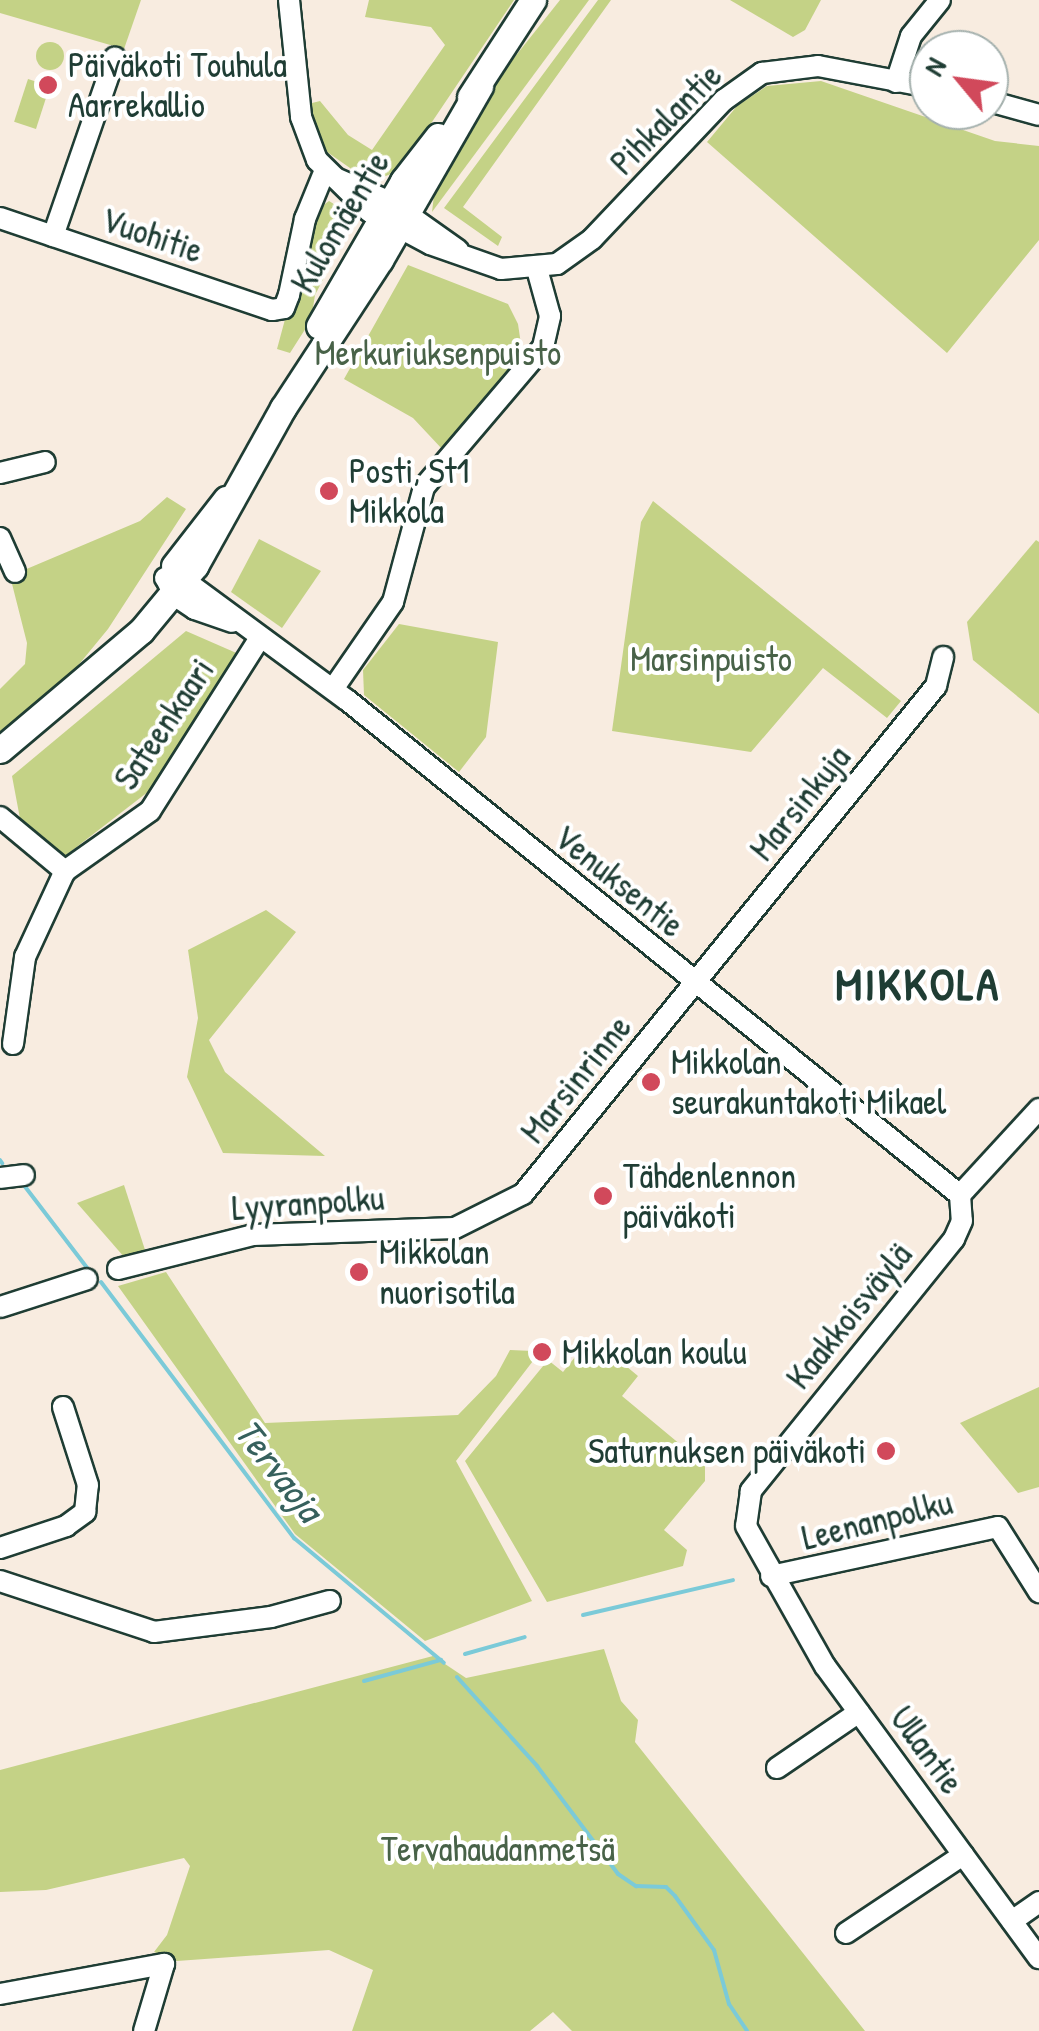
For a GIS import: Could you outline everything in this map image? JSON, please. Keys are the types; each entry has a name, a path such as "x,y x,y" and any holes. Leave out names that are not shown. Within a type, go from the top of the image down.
{"main road":[{"name":"Kulomäentie","path":"0,750 106,659 218,533 239,485 394,215 534,0"},
{"name":"Kulomäentie","path":"487,76 547,0"}],"street":[{"path":"288,0 301,117 330,174 348,197 394,215 468,259 501,269 537,269 550,316 543,347 424,487 393,602 333,690"},
{"path":"896,82 911,36 940,0"},
{"path":"53,236 116,56"},
{"name":"Pihkalantie","path":"537,269 557,264 592,239 724,100 762,72 807,65 909,84"},
{"path":"1009,106 1039,114"},
{"name":"Vuohitie","path":"1,222 272,310 284,308 330,174"},
{"path":"0,474 46,462"},
{"path":"0,538 15,572"},
{"name":"Venuksentie","path":"174,584 333,690 960,1195"},
{"name":"Sateenkaari","path":"12,1044 25,957 65,871 150,811 259,638"},
{"name":"Marsinkuja","path":"695,984 936,686 943,657"},
{"path":"0,817 65,871"},
{"name":"Marsinrinne","path":"500,1206 529,1188 695,984"},
{"path":"960,1195 1039,1109"},
{"path":"0,1178 24,1175"},
{"name":"Kaakkoisväylä","path":"771,1576 746,1526 750,1491 954,1238 962,1221 960,1195"},
{"name":"Lyyranpolku","path":"118,1270 253,1235 455,1228 500,1206"},
{"path":"0,1307 87,1280"},
{"path":"0,1548 66,1526 85,1512 88,1486 63,1407"},
{"name":"Leenanpolku","path":"771,1576 998,1527 1039,1592"},
{"name":"Ullantie","path":"771,1576 859,1712 1039,1958"},
{"path":"0,1581 154,1632 271,1617 330,1600"},
{"path":"777,1768 859,1712"},
{"path":"846,1933 962,1855"},
{"path":"1012,1921 1039,1902"},
{"path":"0,1994 164,1964 144,2031"}],"green space":[{"path":"0,0 141,0 124,49 0,13"},
{"path":"369,0 514,0 399,171 370,182 320,147 308,104 320,101 348,135 372,150 445,45 431,27 365,17"},
{"path":"560,0 589,0 432,212 436,178 494,83"},
{"path":"598,0 611,0 463,207 502,237 498,246 444,208"},
{"path":"730,0 821,0 805,30 793,37"},
{"path":"50,42 60,46 64,56 60,66 50,70 40,66 36,56 40,46"},
{"path":"28,79 50,86 36,129 14,122"},
{"path":"821,81 909,111 909,130 963,130 995,141 1039,146 1039,240 947,353 707,142 737,106 767,86"},
{"path":"329,201 345,211 351,226 315,295 311,320 290,353 277,349 314,212"},
{"name":"Merkuriuksenpuisto","path":"408,265 508,304 518,324 523,358 443,450 413,418 344,379"},
{"path":"167,497 186,509 108,629 71,674 0,732 0,689 25,664 27,643 10,576 140,521"},
{"name":"Marsinpuisto","path":"653,501 901,701 887,718 823,668 751,752 612,731 641,522"},
{"path":"259,539 321,571 282,628 231,592"},
{"path":"1036,540 1039,714 973,660 967,622"},
{"path":"399,624 498,642 486,737 459,772 364,695 363,670"},
{"path":"186,631 241,655 153,788 61,859 21,824 12,776"},
{"path":"266,910 296,932 209,1040 225,1072 325,1156 223,1153 187,1077 198,1018 188,950"},
{"path":"124,1185 146,1253 125,1258 77,1203"},
{"path":"166,1272 265,1423 458,1415 496,1376 510,1350 533,1351 536,1357 456,1461 532,1601 425,1641 295,1534 118,1286"},
{"path":"591,1337 638,1376 622,1396 705,1465 705,1481 664,1530 687,1550 683,1566 547,1602 465,1461 548,1360 563,1372"},
{"path":"1039,1387 1039,1487 1018,1493 960,1423"},
{"name":"Tervahaudanmetsä","path":"604,1649 621,1701 638,1720 635,1742 865,2031 572,2031 553,2012 530,2031 352,2031 373,1970 329,1950 177,1961 154,1952 167,1935 190,1866 184,1858 46,1890 0,1892 0,1770 433,1656 466,1678"}],"waterway":[{"name":"Tervaoja","path":"23,1184 88,1269"},
{"name":"Tervaoja","path":"101,1282 294,1538 444,1663"},
{"path":"583,1615 733,1580"},
{"path":"465,1654 525,1637"},
{"path":"364,1681 441,1660"},
{"name":"Tervaoja","path":"457,1677 537,1766 618,1874 636,1886 666,1887 675,1896 714,1950 729,2004 747,2031"}],"place":[{"name":"Päiväkoti Touhula Aarrekallio","path":"48,85"},
{"name":"Posti, St1 Mikkola","path":"329,491"},
{"name":"Mikkolan seurakuntakoti Mikael","path":"651,1082"},
{"name":"Tähdenlennon päiväkoti","path":"603,1196"},
{"name":"Mikkolan nuorisotila","path":"359,1272"},
{"name":"Mikkolan koulu","path":"542,1352"},
{"name":"Saturnuksen päiväkoti","path":"886,1451"}],"district":[{"name":"MIKKOLA","path":"918,984"}]}
